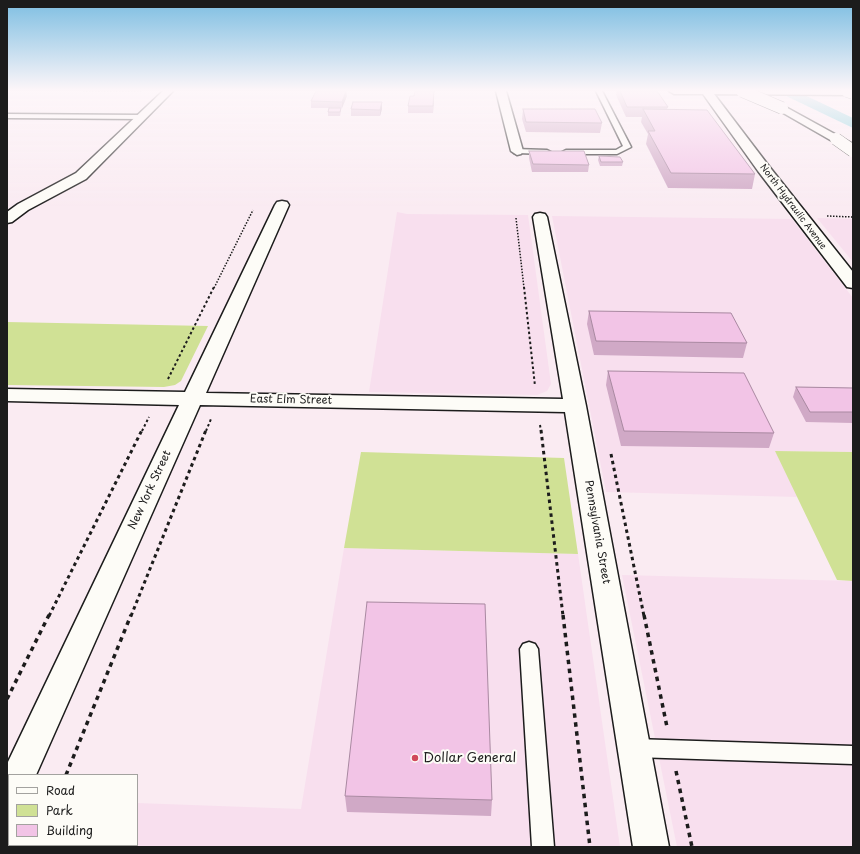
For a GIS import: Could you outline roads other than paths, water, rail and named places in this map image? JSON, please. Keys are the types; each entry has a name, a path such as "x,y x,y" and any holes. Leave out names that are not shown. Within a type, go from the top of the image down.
{"main road":[{"path":"7,219 23,207 52,193 81,176 127,131"},
{"path":"512,131 517,152"},
{"name":"North Hydraulic Avenue","path":"736,131 853,283"},
{"path":"822,131 853,150"},
{"name":"New York Street","path":"19,774 282,206"},
{"name":"Pennsylvania Street","path":"528,217 575,406 651,847"},
{"name":"East Elm Street","path":"7,395 575,406"}],"lane":[{"path":"517,152 617,152 627,147 619,131"},
{"path":"529,649 543,847"},
{"path":"634,748 853,755"}],"place":[{"name":"Dollar General","path":"415,758"}]}
